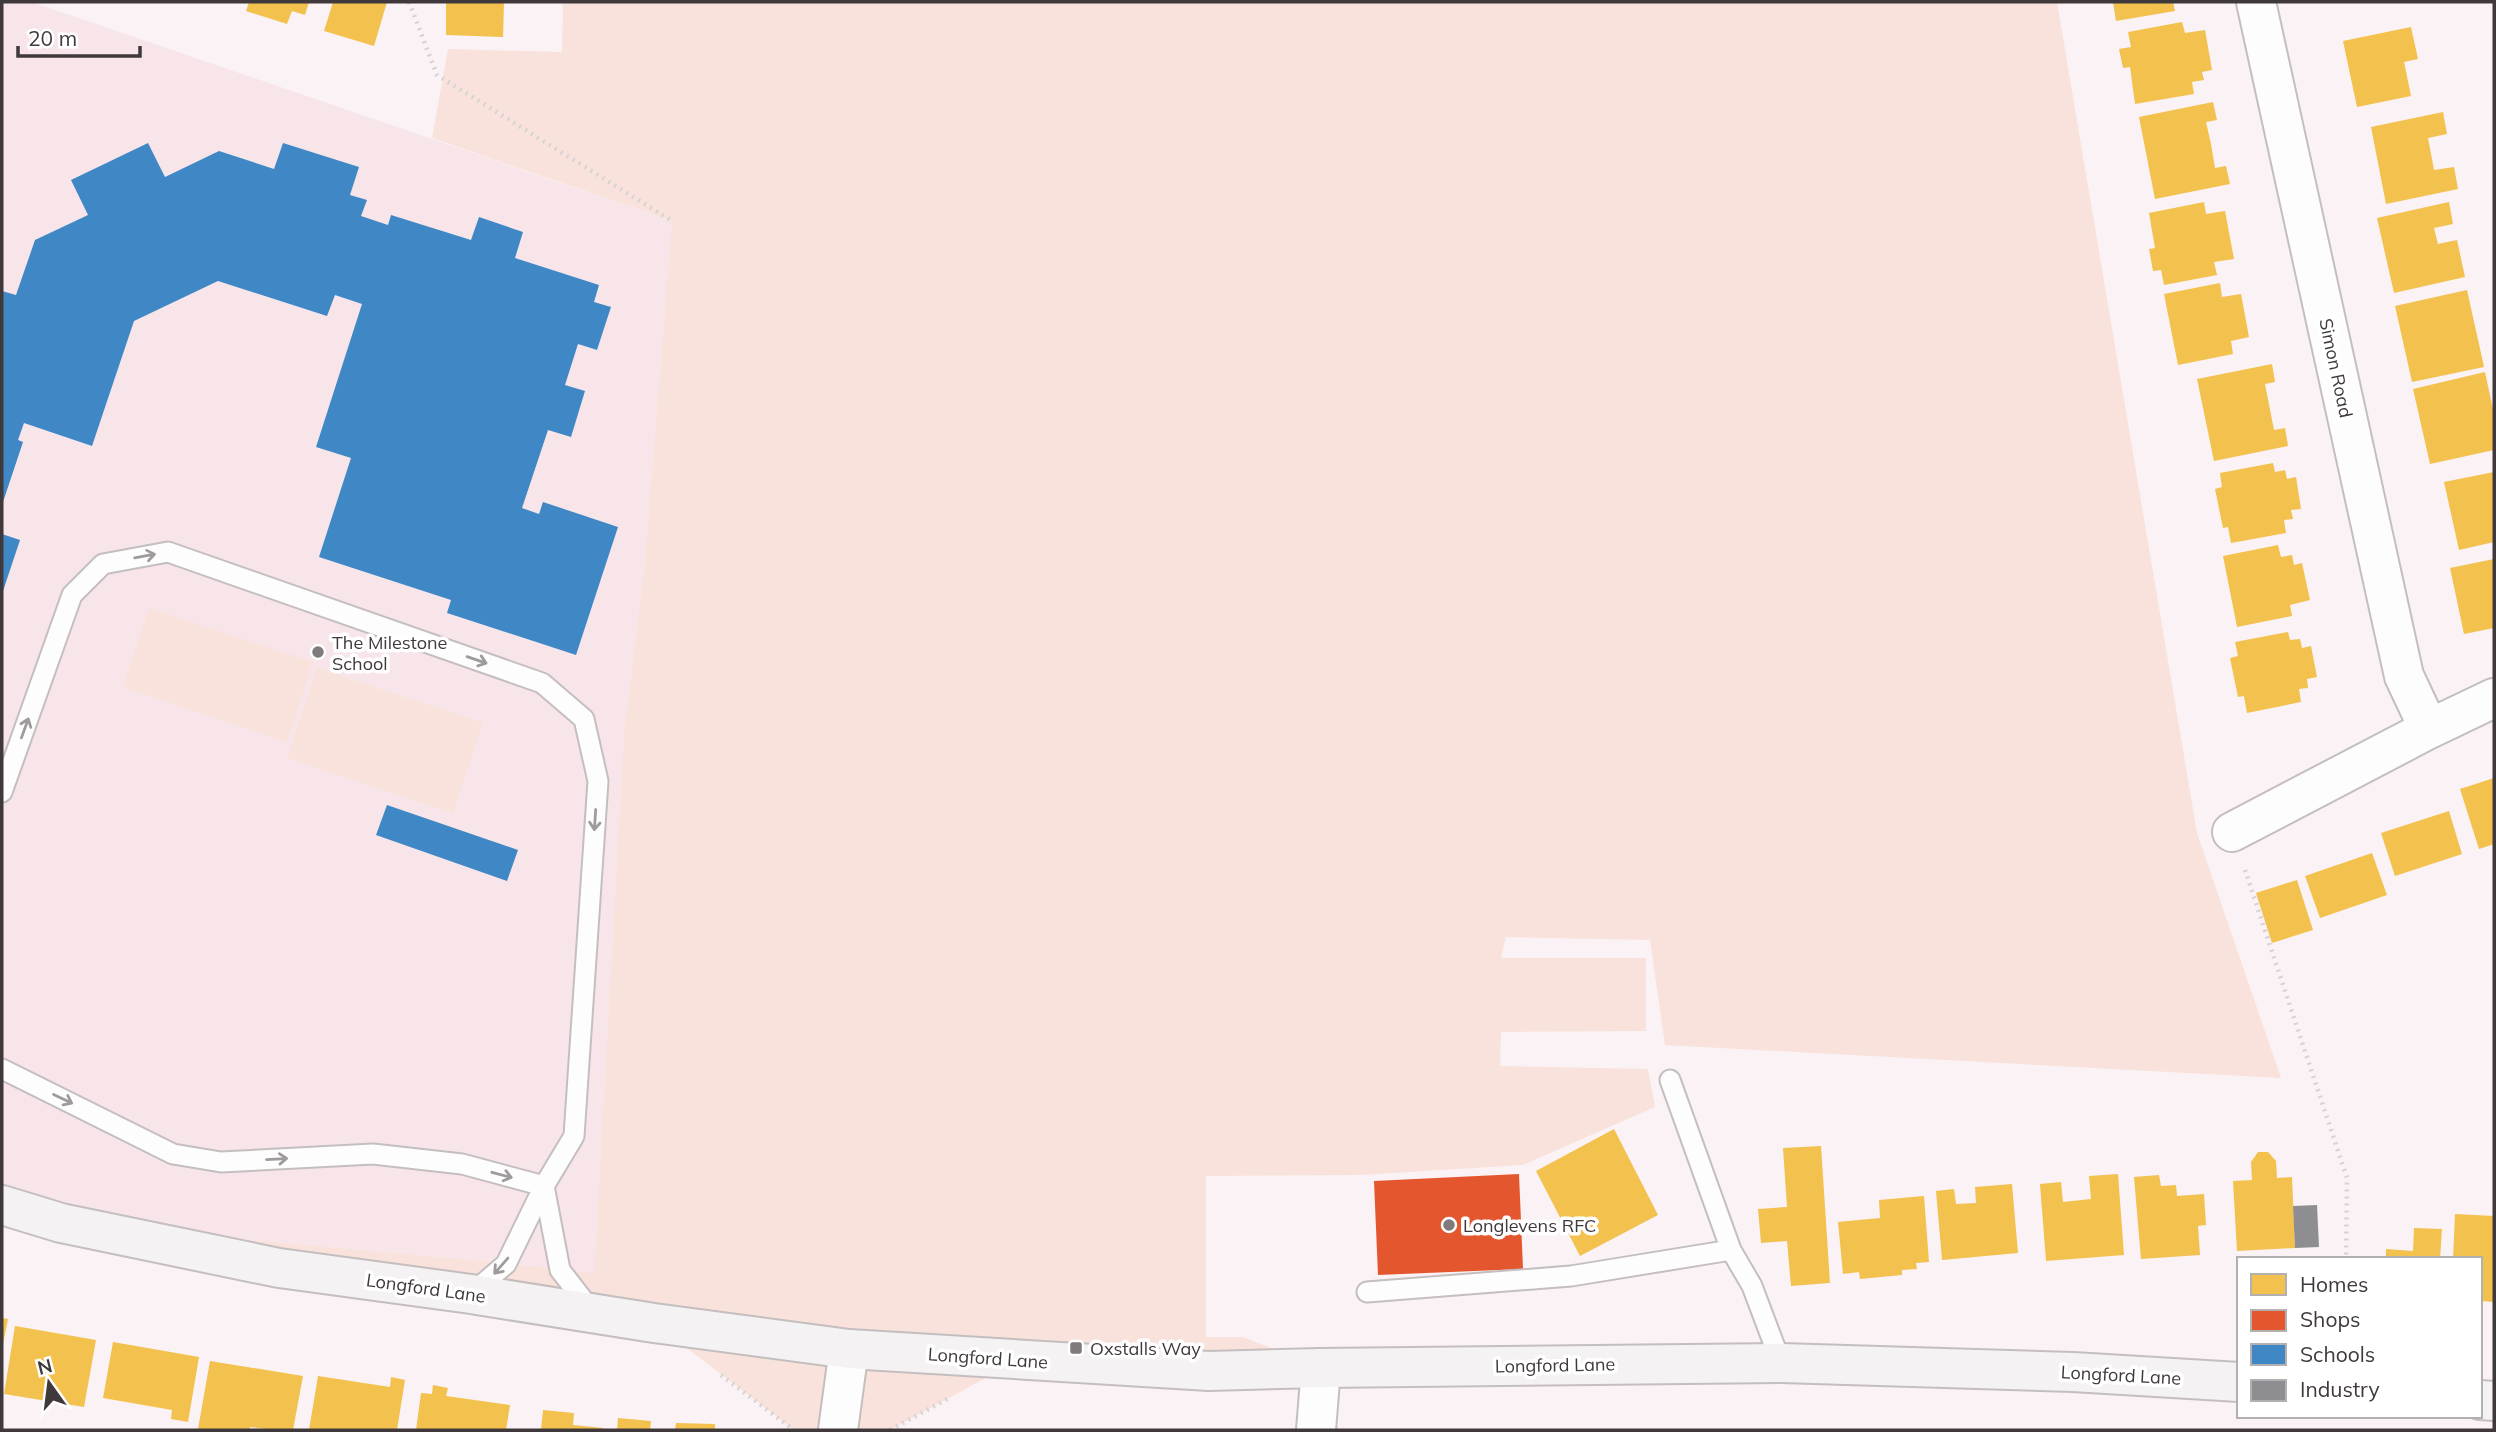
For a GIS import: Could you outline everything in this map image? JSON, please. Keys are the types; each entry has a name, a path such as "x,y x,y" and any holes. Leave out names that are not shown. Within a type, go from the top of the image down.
{"street":[{"name":"Simon Road","path":"2256,2 2404,676 2429,729"},
{"path":"2232,832 2494,698"},
{"name":"Longford Lane","path":"2,1205 61,1223 279,1268 849,1349 1209,1371 1781,1363 2073,1372 2237,1382"},
{"path":"838,1430 849,1349"},
{"path":"1315,1430 1321,1368"}],"lane":[{"path":"2,792 72,595 103,564 168,552 542,683 584,719 598,781 574,1136 544,1186 506,1264 471,1294"},
{"path":"2,1069 173,1154 221,1162 373,1154 462,1164 544,1186"},
{"path":"1670,1080 1731,1250 1752,1286 1781,1363"},
{"path":"544,1186 559,1270 592,1313"},
{"path":"1367,1292 1571,1276 1731,1250"}],"path":[{"path":"409,2 438,75 672,221"},
{"path":"2232,832 2347,1178 2346,1257"}],"shaded area":[{"name":"The Milestone School","path":"2,2 32,2 672,221 644,570 624,733 594,1274 473,1260 61,1223 2,1205"},
{"path":"563,2 2057,2 2197,833 2281,1078 1665,1045 1650,940 1506,937 1501,958 1646,958 1646,1031 1501,1032 1500,1066 1648,1069 1655,1107 1523,1165 1360,1175 1206,1176 1206,1337 1243,1337 1321,1368 1017,1361 890,1430 794,1430 654,1323 61,1223 594,1273 624,733 644,570 672,221 432,138 448,49 562,52"},
{"path":"149,608 313,662 287,742 123,687"},
{"path":"317,668 483,723 453,813 287,758"}],"building: Homes":[{"path":"249,2 309,2 305,15 292,11 287,24 246,11"},
{"path":"333,2 387,2 374,46 324,31"},
{"path":"446,2 504,2 503,37 446,35"},
{"path":"2113,2 2173,2 2175,11 2116,21"},
{"path":"2182,22 2185,33 2205,30 2212,70 2202,72 2204,80 2192,82 2194,94 2135,104 2130,67 2123,68 2119,49 2131,47 2128,32"},
{"path":"2411,27 2418,59 2404,62 2411,96 2357,107 2343,41"},
{"path":"2213,102 2217,120 2206,122 2215,168 2226,166 2230,184 2155,199 2139,117"},
{"path":"2443,112 2447,134 2428,138 2434,170 2454,167 2458,189 2386,204 2371,127"},
{"path":"2204,202 2206,214 2225,211 2234,259 2214,262 2217,275 2164,285 2161,270 2153,271 2149,249 2155,248 2149,213"},
{"path":"2449,202 2453,224 2434,228 2438,244 2457,240 2465,277 2394,293 2377,218"},
{"path":"2220,283 2222,297 2241,294 2249,337 2231,341 2233,354 2178,365 2164,294"},
{"path":"2467,290 2484,367 2412,382 2395,306"},
{"path":"2272,364 2275,382 2265,384 2274,430 2285,428 2288,446 2214,461 2197,379"},
{"path":"2485,372 2494,414 2494,450 2430,464 2413,389"},
{"path":"2273,463 2275,472 2285,470 2287,479 2296,477 2301,509 2291,510 2293,519 2284,520 2286,533 2231,543 2228,527 2223,528 2215,489 2222,487 2220,473"},
{"path":"2494,472 2494,542 2459,550 2444,482"},
{"path":"2278,545 2281,557 2292,555 2294,565 2302,563 2310,600 2290,605 2292,616 2237,627 2223,556"},
{"path":"2494,559 2494,628 2464,634 2450,568"},
{"path":"2288,632 2290,640 2300,639 2302,648 2311,646 2317,677 2307,679 2308,688 2299,689 2301,702 2247,713 2244,696 2238,697 2230,658 2238,656 2235,642"},
{"path":"2494,778 2494,844 2479,849 2460,789"},
{"path":"2449,811 2462,854 2395,876 2381,833"},
{"path":"2372,853 2387,895 2320,918 2305,876"},
{"path":"2297,880 2313,930 2272,943 2256,893"},
{"path":"1614,1129 1658,1215 1580,1256 1536,1171"},
{"path":"1821,1146 1830,1283 1791,1286 1787,1241 1761,1243 1758,1209 1787,1207 1783,1148"},
{"path":"2258,1152 2268,1152 2276,1161 2277,1178 2292,1177 2295,1248 2237,1251 2233,1181 2252,1180 2251,1162"},
{"path":"2118,1174 2124,1255 2046,1261 2040,1184 2061,1182 2063,1202 2091,1199 2089,1176"},
{"path":"2159,1175 2161,1186 2176,1185 2177,1196 2204,1194 2206,1225 2198,1226 2200,1255 2141,1259 2134,1177"},
{"path":"2012,1184 2018,1253 1942,1260 1936,1191 1954,1189 1956,1204 1976,1203 1975,1187"},
{"path":"1924,1196 1929,1262 1916,1263 1917,1269 1902,1270 1902,1275 1860,1279 1859,1272 1843,1274 1838,1222 1880,1218 1879,1200"},
{"path":"2455,1214 2494,1216 2494,1302 2482,1301 2482,1257 2453,1257"},
{"path":"2414,1228 2442,1229 2440,1257 2386,1257 2386,1249 2413,1251"},
{"path":"2,1318 8,1319 3,1344 2,1344"},
{"path":"15,1326 96,1340 84,1407 4,1394"},
{"path":"113,1342 199,1357 188,1422 171,1419 172,1410 103,1398"},
{"path":"210,1361 303,1376 293,1430 250,1427 250,1430 198,1429"},
{"path":"318,1376 390,1387 391,1377 405,1380 397,1430 309,1430"},
{"path":"433,1385 448,1388 446,1396 510,1405 506,1430 416,1430 421,1393 432,1394"},
{"path":"543,1410 574,1413 573,1425 603,1430 541,1430"},
{"path":"618,1418 651,1421 650,1430 617,1430"},
{"path":"676,1423 715,1424 715,1430 675,1430"}],"building: Shops":[{"name":"Longlevens RFC","path":"1519,1174 1523,1269 1378,1275 1374,1181"}],"building: Schools":[{"path":"148,143 165,177 219,151 274,169 283,143 359,167 350,195 367,200 361,216 388,225 391,215 471,240 479,217 523,232 515,258 599,285 594,302 611,307 597,350 578,344 565,385 585,391 571,437 548,430 522,508 539,514 543,502 618,527 576,655 447,613 451,600 319,557 351,458 316,447 362,304 335,295 327,316 218,281 134,321 92,446 24,423 18,440 23,442 2,505 2,291 16,295 35,240 88,215 71,180"},
{"path":"2,534 20,540 2,594"},
{"path":"387,805 518,850 507,881 376,835"}],"building: Industry":[{"path":"2317,1205 2319,1247 2295,1248 2293,1206"}],"place":[{"name":"The Milestone School","path":"318,652"},
{"name":"Longlevens RFC","path":"1449,1225"},
{"name":"Oxstalls Way","path":"1076,1348"}]}
